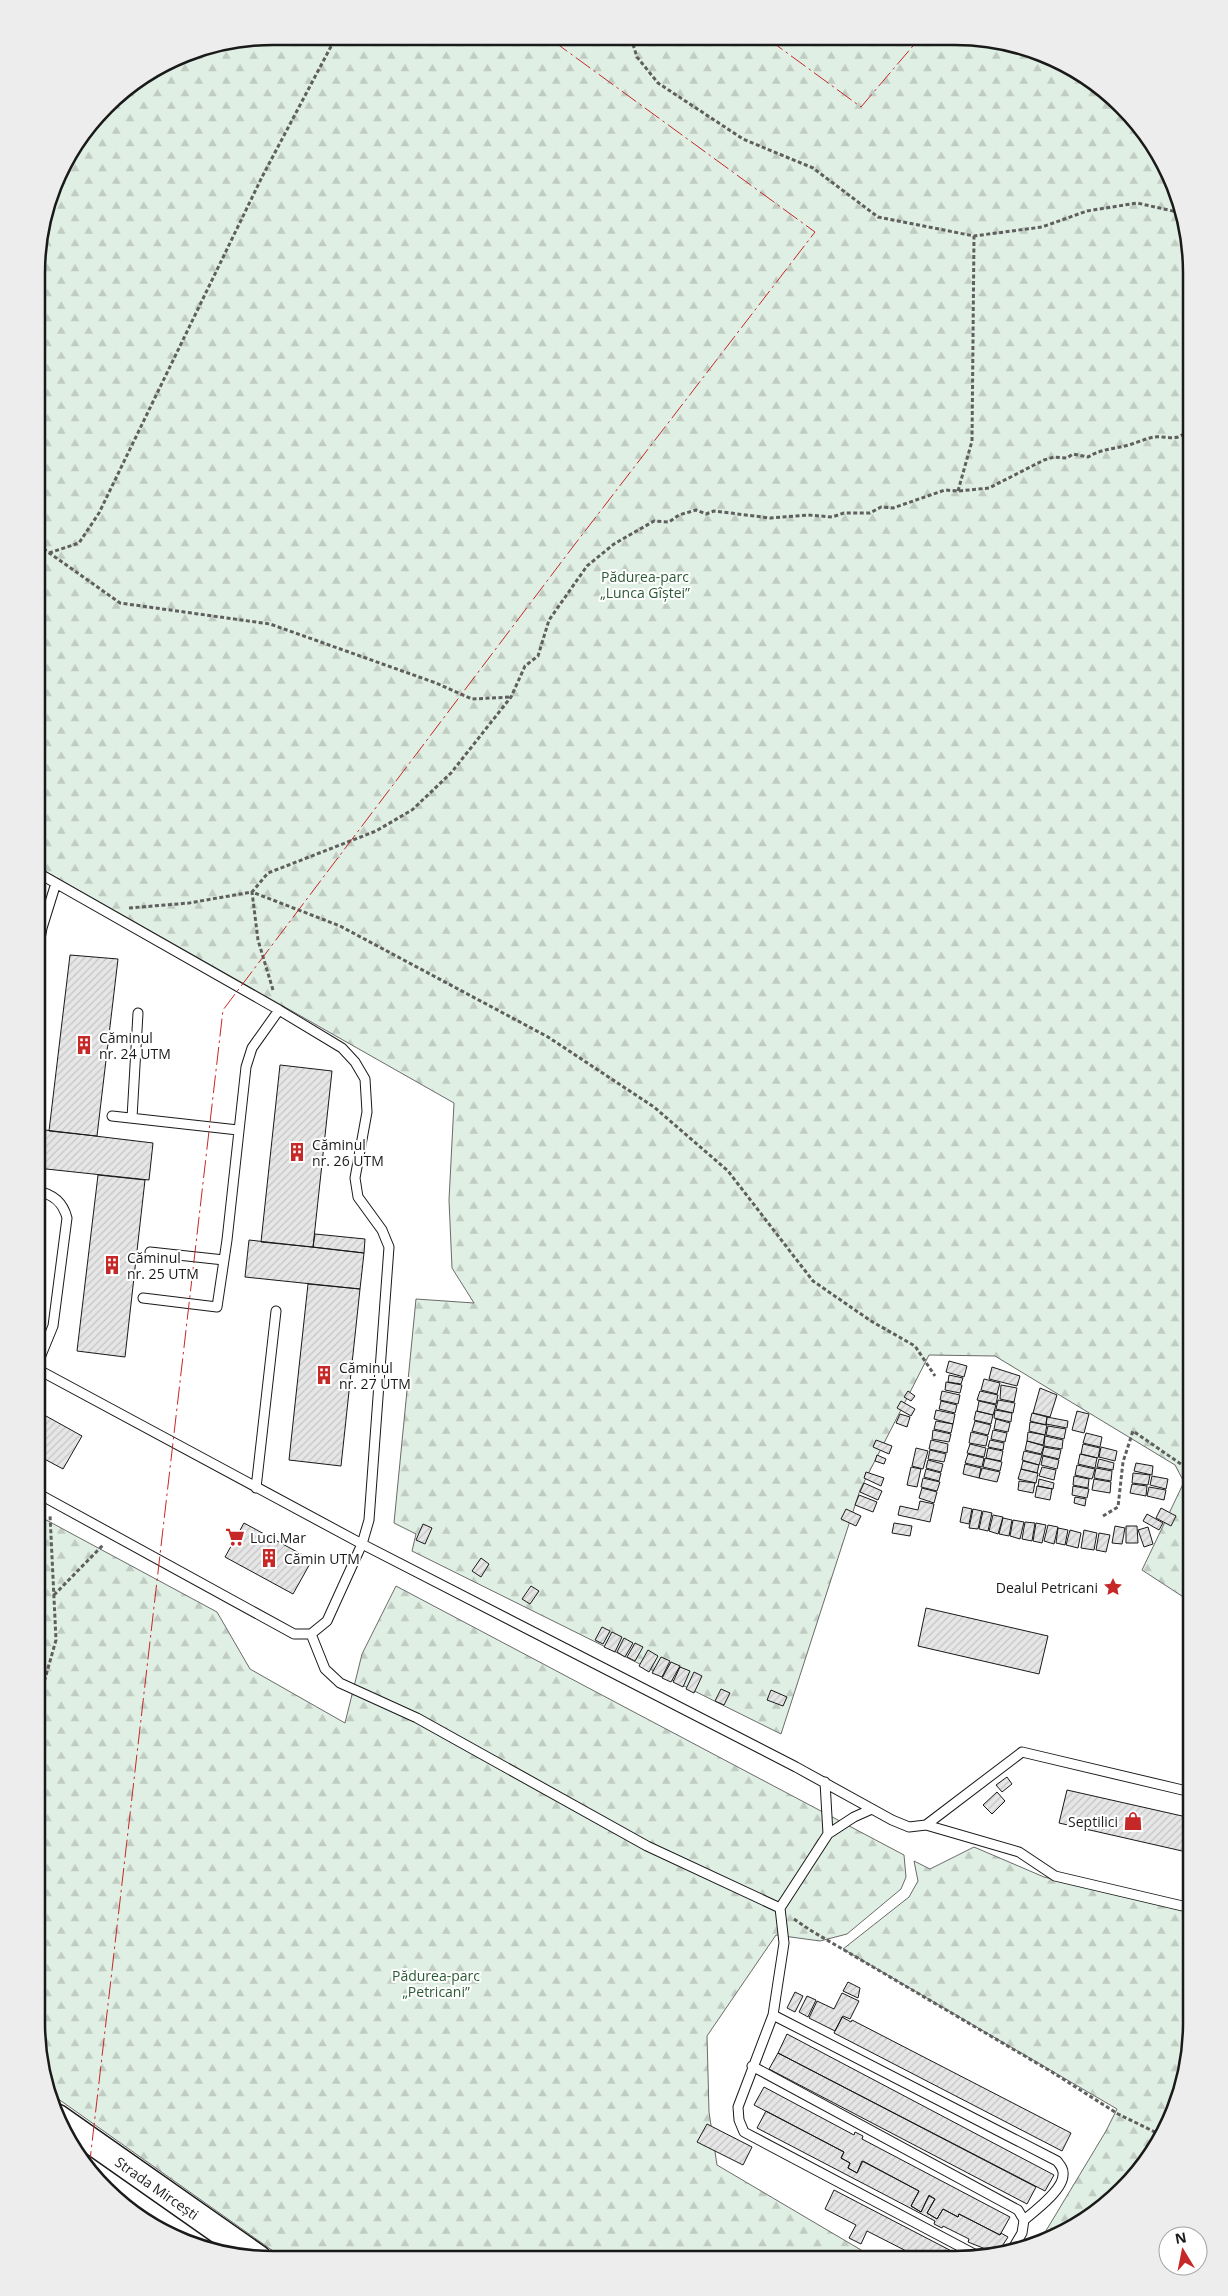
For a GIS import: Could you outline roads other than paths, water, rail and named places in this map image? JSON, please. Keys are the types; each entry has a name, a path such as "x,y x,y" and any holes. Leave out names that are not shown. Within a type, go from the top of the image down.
{"main road":[{"name":"Strada Mircești","path":"69,2125 246,2249"}],"lane":[{"path":"45,877 342,1048 355,1062 365,1079 367,1112 355,1178 358,1197 382,1230 389,1247 369,1520 362,1544 327,1621 311,1634 294,1634 45,1497"},
{"path":"45,918 56,883"},
{"path":"143,1298 217,1307 249,1055 279,1010"},
{"path":"132,1118 138,1013"},
{"path":"112,1116 238,1130"},
{"path":"45,1193 57,1199 64,1208 67,1218 53,1326 45,1346"},
{"path":"150,1252 224,1260"},
{"path":"256,1488 276,1311"},
{"path":"45,1374 362,1544 825,1782 892,1820 909,1827 926,1825 1019,1852 1055,1876 1183,1906"},
{"path":"311,1634 325,1669 340,1683 416,1718 647,1846 780,1908"},
{"path":"926,1825 1022,1752 1183,1790"},
{"path":"825,1782 828,1834"},
{"path":"872,1809 854,1817 828,1834 780,1908 784,1943 773,2015 738,2107 739,2120 744,2132 969,2251"},
{"path":"773,2015 1057,2160 1062,2168 1063,2179 1048,2199 1024,2220"},
{"path":"752,2066 1006,2202 1018,2210 1024,2220 1022,2233 1017,2242"}],"place":[{"name":"Căminul nr. 24 UTM","path":"84,1045"},
{"name":"Căminul nr. 26 UTM","path":"297,1152"},
{"name":"Căminul nr. 25 UTM","path":"112,1265"},
{"name":"Căminul nr. 27 UTM","path":"324,1375"},
{"name":"Luci Mar","path":"235,1537"},
{"name":"Cămin UTM","path":"269,1558"},
{"name":"Dealul Petricani","path":"1113,1587"},
{"name":"Septilici","path":"1133,1821"}],"park label":[{"name":"Pădurea-parc „Lunca Gîștei”","path":"645,584"},
{"name":"Pădurea-parc „Petricani”","path":"436,1984"}]}
